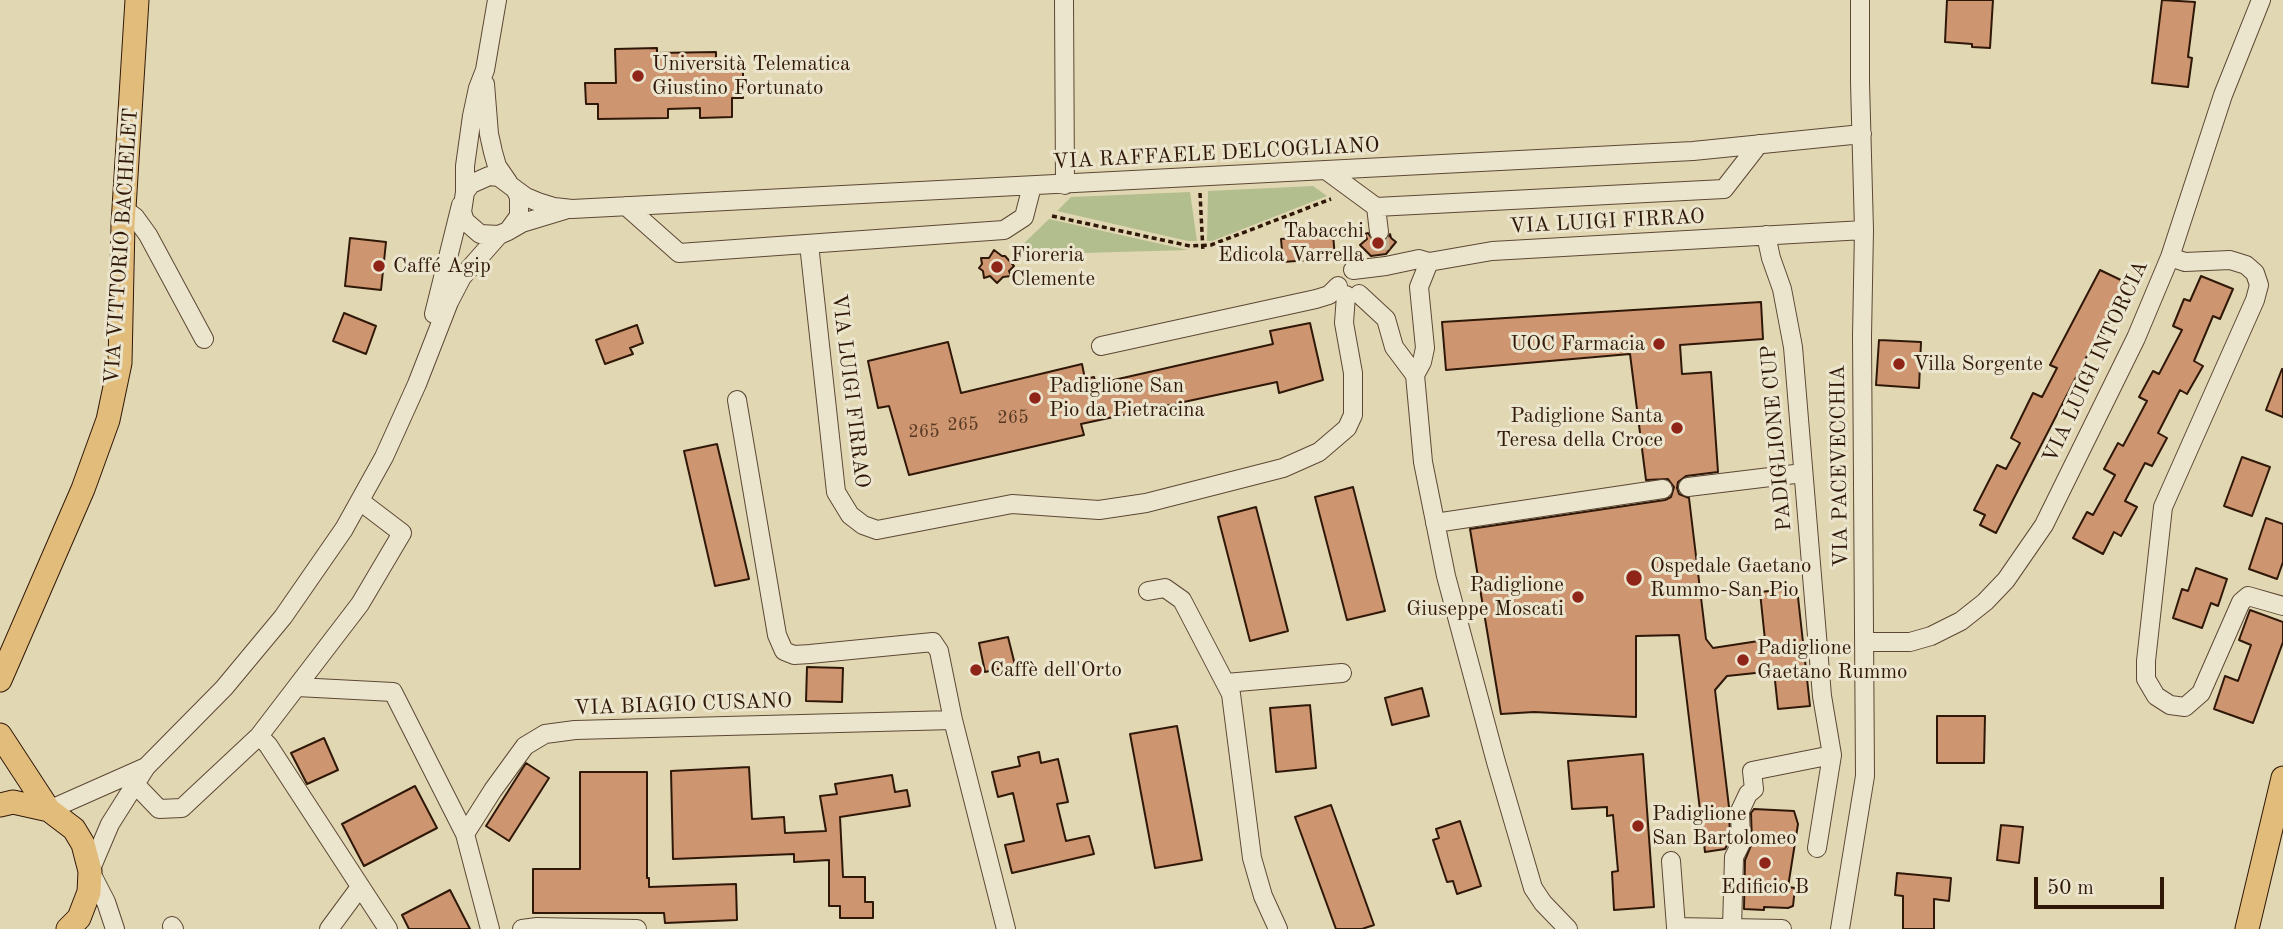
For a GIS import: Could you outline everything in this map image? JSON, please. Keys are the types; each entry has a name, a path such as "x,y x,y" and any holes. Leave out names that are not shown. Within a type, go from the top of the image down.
{"main road":[{"name":"VIA VITTORIO BACHELET","path":"0,680 83,489 108,421 120,363 124,209 137,0"},
{"path":"0,735 49,810 74,830 83,845 90,871 89,892 79,918 68,929"},
{"path":"2247,929 2283,778"},
{"path":"0,805 13,802 49,810"}],"street":[{"path":"497,0 485,70 472,116 462,212 472,229 480,234 503,233"},
{"path":"1064,0 1065,184"},
{"name":"VIA PACEVECCHIA","path":"1840,929 1866,776 1862,336 1864,230 1860,0"},
{"name":"VIA LUIGI INTORCIA","path":"1864,642 1910,642 1931,636 1961,621 1985,602 2006,580 2044,525 2136,338 2170,257 2222,95 2252,18 2262,0"},
{"path":"115,929 106,902 90,871 110,824 146,767 225,688 284,617 344,529 384,457 462,277 519,216 519,197 497,166 489,134 485,70"},
{"name":"VIA RAFFAELE DELCOGLIANO","path":"511,185 526,197 538,202 572,209 1693,151 1862,134"},
{"path":"1327,170 1376,207 1724,190 1759,144"},
{"path":"432,346 433,318 463,197 479,179 489,176 511,185"},
{"path":"626,206 679,253 1004,230 1024,216 1032,186"},
{"path":"1376,207 1379,232"},
{"path":"124,209 135,217 148,235 204,339"},
{"name":"VIA RAFFAELE DELCOGLIANO","path":"503,233 522,223 572,209"},
{"name":"VIA LUIGI FIRRAO","path":"808,244 836,492 850,515 863,525 877,530 1012,504 1099,510 1146,503 1283,468 1320,452 1347,428 1353,415 1353,373 1344,323 1348,292 1365,282 1361,274 1353,270 1381,261 1419,259 1429,262 1492,251 1864,230"},
{"name":"PADIGLIONE CUP","path":"1766,235 1782,289 1793,347 1822,696 1832,755 1817,848"},
{"path":"2170,257 2185,262 2238,262 2255,273 2259,285 2251,311 2163,507 2146,661 2146,679 2156,696 2170,705 2185,707 2201,693 2241,602 2248,596 2283,606"},
{"path":"1415,375 1425,348 1419,287 1421,275 1429,262"},
{"path":"1101,346 1348,292 1386,320 1394,346 1415,375 1423,462 1446,576 1533,888 1568,929"},
{"path":"737,400 777,635 784,651 794,655 933,642 939,650 953,720 1006,929"},
{"path":"1688,487 1803,473"},
{"path":"1436,523 1663,489"},
{"path":"135,784 159,809 182,808 259,736 360,604 402,533 360,501"},
{"path":"1148,591 1165,588 1182,600 1231,694 1252,859 1278,929"},
{"path":"1226,683 1342,673"},
{"path":"297,687 393,692 465,834 490,929"},
{"name":"VIA BIAGIO CUSANO","path":"465,834 525,747 545,734 575,730 953,720"},
{"path":"259,736 268,745 388,929"},
{"path":"1732,928 1734,856 1741,843 1740,811 1748,794 1754,789 1752,771 1832,755"},
{"path":"49,810 146,767"},
{"path":"1671,861 1676,927 1783,929"},
{"path":"329,929 360,887"},
{"path":"522,929 637,929"}],"path":[{"path":"1200,189 1203,252"},
{"path":"1052,216 1190,246 1211,245 1331,199"}],"green space":[{"path":"1313,186 1327,196 1207,241 1208,191"},
{"path":"1190,192 1197,241 1057,211 1071,197"},
{"path":"1049,219 1188,250 1012,255"}],"building":[{"path":"1947,0 1993,0 1990,48 1945,42"},
{"path":"2162,0 2195,2 2188,57 2192,58 2188,87 2152,83"},
{"path":"657,48 657,53 716,52 716,71 743,71 743,98 732,98 732,117 700,118 700,108 668,109 668,118 598,119 598,104 586,104 585,83 616,83 615,49"},
{"name":"Tabacchi Edicola Varrella","path":"1368,233 1375,243 1385,241 1390,234 1396,242 1386,254 1371,256 1360,245 1367,239 1365,234"},
{"path":"1333,234 1335,258 1283,262 1281,239"},
{"path":"350,238 386,242 381,290 345,286"},
{"name":"Fioreria Clemente","path":"994,250 1005,256 1014,266 1009,271 1011,276 1003,277 997,283 990,276 984,278 983,271 979,268 982,264 981,258 989,258"},
{"path":"2100,270 2125,282 1996,533 1980,525 1985,515 1974,510 1997,465 2006,469 2020,443 2011,438 2033,393 2042,397 2057,368 2050,365"},
{"path":"2201,276 2233,289 2220,319 2213,316 2194,361 2203,366 2187,394 2180,390 2158,433 2167,438 2152,466 2145,463 2125,501 2137,507 2121,536 2114,532 2103,554 2073,538 2087,512 2093,515 2115,475 2104,469 2118,443 2123,446 2147,401 2139,397 2153,371 2159,374 2182,330 2173,326 2184,299 2190,301"},
{"path":"1761,302 1763,339 1680,345 1682,374 1711,372 1718,472 1686,476 1678,482 1677,488 1679,494 1689,498 1706,639 1713,648 1765,640 1760,592 1797,588 1810,706 1778,709 1774,671 1727,676 1715,690 1729,807 1730,840 1725,849 1705,852 1679,635 1636,636 1636,717 1534,712 1501,714 1470,529 1671,497 1674,487 1668,479 1646,480 1630,354 1446,370 1442,322"},
{"path":"344,313 376,326 366,354 333,341"},
{"name":"Padiglione San Pio da Pietracina","path":"1310,323 1323,380 1279,393 1277,382 1081,424 1084,435 909,475 889,406 878,408 868,361 948,342 961,393 1082,364 1085,379 1094,377 1096,384 1273,344 1270,331"},
{"path":"637,325 643,343 630,348 633,354 605,364 596,340"},
{"name":"Villa Sorgente","path":"1879,340 1921,342 1919,388 1876,385"},
{"path":"2283,369 2283,417 2266,410"},
{"path":"717,444 749,579 715,586 684,451"},
{"path":"2242,457 2270,467 2252,516 2224,506"},
{"path":"1353,487 1385,611 1347,620 1315,497"},
{"path":"1256,507 1288,631 1250,641 1218,517"},
{"path":"2266,518 2283,524 2283,562 2277,579 2249,569"},
{"path":"2196,568 2227,579 2218,606 2211,603 2202,628 2173,618 2182,589 2188,591"},
{"path":"2250,610 2283,622 2283,642 2253,723 2214,709 2225,676 2238,681 2251,645 2239,640"},
{"path":"1008,637 1015,665 985,672 979,643"},
{"path":"807,667 843,668 842,702 806,701"},
{"path":"1422,688 1429,716 1392,725 1385,698"},
{"path":"1310,705 1316,768 1276,772 1270,708"},
{"path":"1937,716 1985,716 1984,763 1937,763"},
{"path":"1177,726 1202,860 1155,868 1130,734"},
{"path":"324,738 338,770 307,784 291,753"},
{"path":"1039,752 1041,763 1058,759 1068,802 1057,804 1066,841 1089,836 1094,854 1012,873 1005,845 1024,841 1013,793 998,797 992,772 1020,766 1018,757"},
{"name":"Padiglione San Bartolomeo","path":"1643,754 1654,907 1614,910 1612,872 1618,871 1613,815 1607,816 1607,807 1572,809 1568,761"},
{"path":"526,763 549,778 509,841 486,826"},
{"path":"749,767 752,819 784,817 785,833 826,831 820,796 837,794 835,784 892,775 895,792 907,790 910,806 840,817 843,877 865,877 865,902 873,902 873,918 840,918 840,906 829,906 829,860 794,862 794,854 673,859 671,771"},
{"path":"580,772 647,772 649,887 736,884 737,920 665,923 664,913 533,913 533,869 580,869"},
{"path":"415,786 437,828 364,866 342,824"},
{"path":"1331,805 1374,925 1362,929 1336,929 1295,817"},
{"name":"Edificio B","path":"1754,809 1794,811 1798,824 1788,887 1795,888 1793,906 1788,908 1744,909 1745,860 1752,843 1751,813"},
{"path":"1460,821 1481,886 1457,894 1453,881 1447,882 1433,840 1439,838 1436,829"},
{"path":"2001,825 2023,827 2019,863 1997,860"},
{"path":"1897,873 1951,878 1949,901 1934,899 1934,929 1903,929 1903,896 1895,895"},
{"path":"450,890 470,929 409,929 402,915"}],"tunnel":[{"path":"1379,232 1381,255"}],"place":[{"name":"Università Telematica Giustino Fortunato","path":"638,76"},
{"name":"Tabacchi Edicola Varrella","path":"1378,243"},
{"name":"Caffé Agip","path":"379,266"},
{"name":"Fioreria Clemente","path":"997,267"},
{"name":"UOC Farmacia","path":"1659,344"},
{"name":"Villa Sorgente","path":"1899,364"},
{"name":"Padiglione San Pio da Pietracina","path":"1035,398"},
{"name":"Padiglione Santa Teresa della Croce","path":"1677,428"},
{"name":"Ospedale Gaetano Rummo-San Pio","path":"1634,578"},
{"name":"Padiglione Giuseppe Moscati","path":"1578,597"},
{"name":"Padiglione Gaetano Rummo","path":"1743,660"},
{"name":"Caffè dell'Orto","path":"976,670"},
{"name":"Padiglione San Bartolomeo","path":"1638,826"},
{"name":"Edificio B","path":"1765,863"}]}
